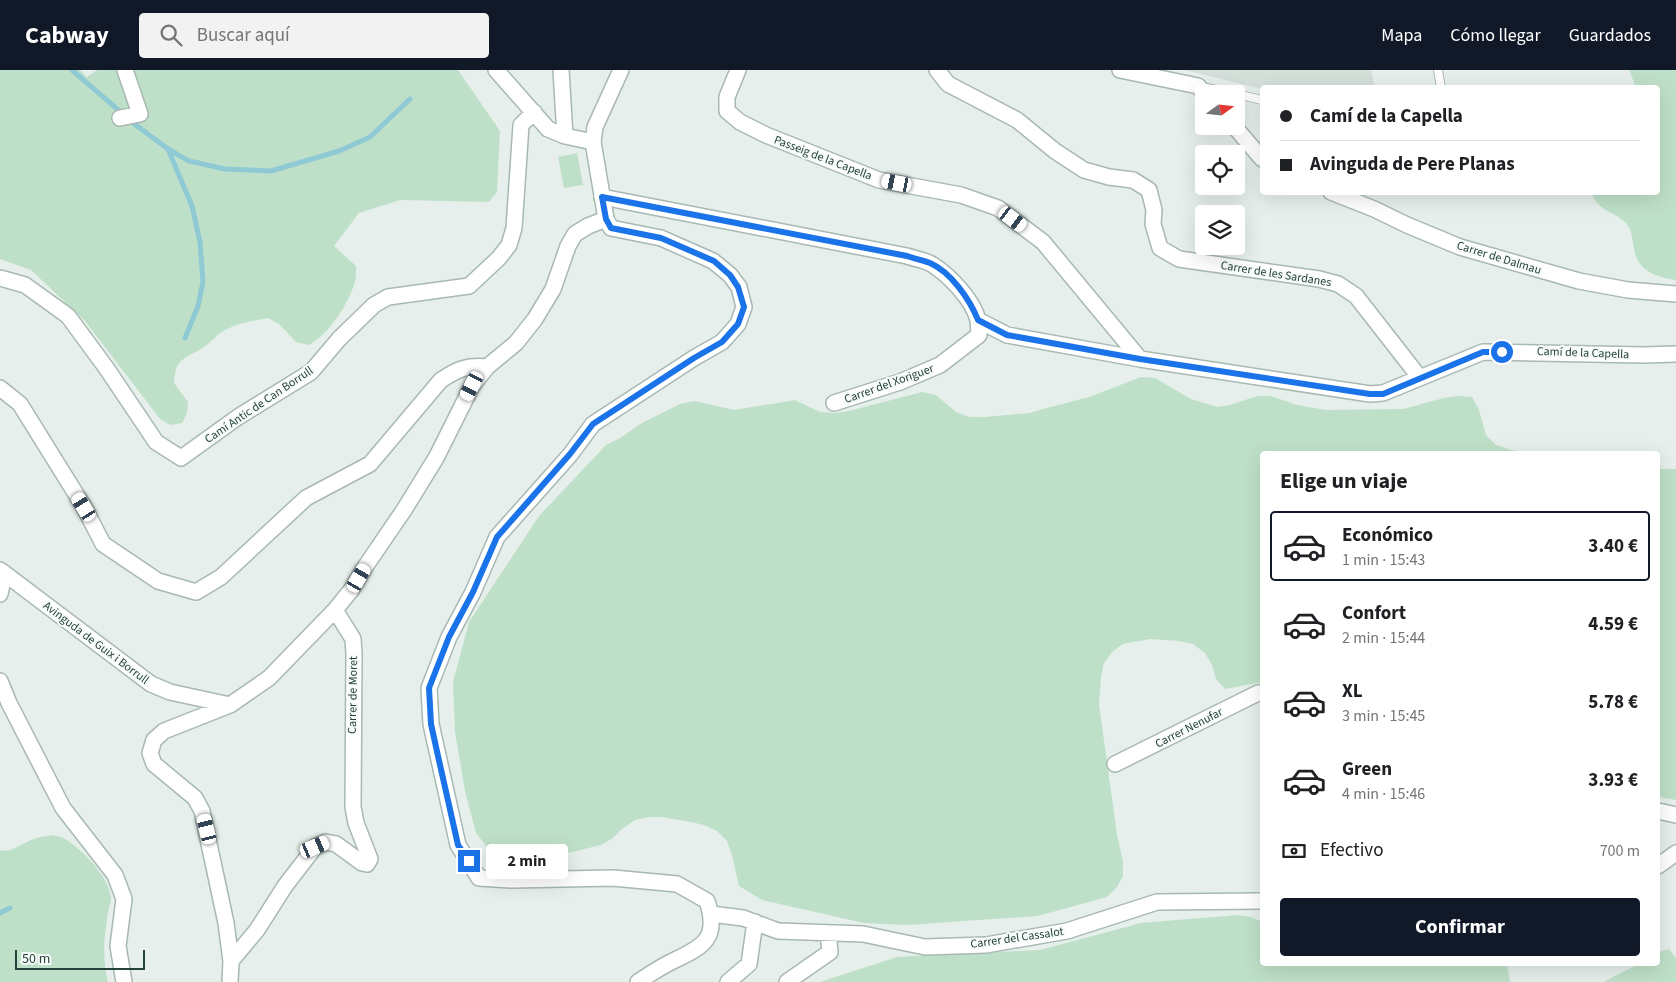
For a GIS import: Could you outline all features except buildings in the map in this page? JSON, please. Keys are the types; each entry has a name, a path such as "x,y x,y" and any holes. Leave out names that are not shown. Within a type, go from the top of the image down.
{"street":[{"path":"120,118 140,114 125,70"},
{"path":"496,70 548,129 565,136 593,142"},
{"path":"560,70 565,136"},
{"path":"621,70 595,127 593,142 606,219 611,228 661,238 714,261 730,275 738,287 744,307 738,324 722,342 694,358 593,424 570,454 497,537 473,592 449,637 429,688 431,724 458,845 479,878 512,880 613,878 677,884 707,901 711,914 710,932 706,940 694,952 660,968 638,982"},
{"name":"Passeig de la Capella","path":"738,70 727,97 727,111 740,122 766,136 879,180 961,195 998,208 1043,242 1140,359"},
{"name":"Carrer de les Sardanes","path":"937,70 948,84 1017,120 1055,151 1084,170 1109,177 1133,180 1149,190 1154,210 1153,224 1160,248 1179,259 1319,279 1338,284 1356,296 1420,378"},
{"path":"1120,70 1195,89"},
{"name":"Camí Antic de Can Borrull","path":"0,278 25,285 68,316 107,369 156,442 181,458 238,417 311,372 339,339 374,305 388,297 469,286 499,258 509,245 514,228 521,126 534,112"},
{"path":"1242,135 1260,157"},
{"name":"Carrer de Dalmau","path":"1339,195 1460,248 1579,281 1628,290 1676,294"},
{"path":"602,197 907,256 932,264 950,278 962,291 978,320"},
{"path":"230,982 231,961 226,923 202,811 195,798 154,764 150,753 154,740 164,731 230,705 269,678 335,610 352,589 436,458 472,386 487,367 516,343 535,319 553,288 568,246 575,234 588,226 606,219"},
{"name":"Camí de la Capella","path":"978,320 1007,335 1140,359 1370,394 1383,394 1483,352 1676,354"},
{"name":"Carrer del Xoriguer","path":"834,403 900,382 940,365 978,336 978,320"},
{"path":"0,388 20,404 84,507 103,544 158,581 196,592 221,577 306,498 370,464 441,380 456,370 472,366 487,367"},
{"path":"0,594 2,572"},
{"name":"Avinguda de Guix i Borrull","path":"2,572 151,684 170,692 230,705"},
{"name":"Carrer de Moret","path":"231,961 257,930 285,886 315,847 326,842 336,844 362,863 367,864 370,859 356,823 353,807 353,639 335,610"},
{"path":"0,680 9,703 63,808 115,875 124,899 118,946 124,982"},
{"name":"Carrer Nenufar","path":"1115,764 1260,693"},
{"path":"1660,811 1676,815"},
{"path":"1660,865 1676,853"},
{"name":"Carrer del Cassalot","path":"711,914 743,918 778,931 863,934 925,947 986,945 1067,931 1156,902 1260,901"},
{"path":"728,982 749,964 755,922"},
{"path":"787,982 830,952 828,933"}],"lane":[{"path":"1438,70 1440,85"},
{"path":"1245,96 1260,100"}],"shaded area":[{"path":"1184,70 1371,70 1375,85 1260,85 1260,89"}],"green space":[{"path":"0,70 80,70 87,77 97,70 458,70 500,131 497,192 489,202 400,200 359,213 334,246 356,266 355,282 343,309 324,334 309,345 296,342 279,324 268,318 243,323 224,331 179,363 174,383 188,402 187,413 182,423 170,425 160,419 85,321 31,270 0,259"},
{"path":"1629,70 1676,70 1676,280 1655,275 1643,267 1636,256 1626,223 1598,204 1593,195 1660,195 1660,85 1635,85"},
{"path":"577,153 583,185 564,188 558,157"},
{"path":"1141,377 1155,378 1191,399 1217,407 1230,405 1257,396 1271,396 1297,405 1326,410 1403,409 1444,398 1472,397 1479,410 1486,435 1496,445 1518,451 1260,451 1260,682 1225,689 1216,679 1212,665 1205,653 1193,644 1179,641 1150,639 1123,644 1113,651 1104,663 1099,704 1117,835 1123,862 1123,876 1117,887 1107,897 1038,916 907,925 864,923 762,900 739,886 727,841 717,831 704,825 662,817 649,817 635,820 601,845 547,858 506,859 493,855 476,833 465,791 455,732 453,682 469,622 539,516 606,445 642,423 680,404 694,401 734,410 795,400 820,412 835,413 922,392 936,395 956,412 969,417 985,417 1030,413 1089,397"},
{"path":"1660,469 1676,469 1676,800 1660,797"},
{"path":"51,835 63,838 72,844 87,857 106,882 111,898 104,948 108,982 0,982 0,850 11,850 32,840"},
{"path":"1238,915 1251,917 1260,921 1260,966 1507,966 1510,982 820,982 897,957 1040,950 1141,923"},
{"path":"1669,949 1676,958 1676,982 1603,982 1635,966 1660,966 1660,951"}],"waterway":[{"path":"72,70 123,114"},
{"path":"129,120 168,149 189,161 225,169 271,171 339,151 370,137 410,99"},
{"path":"168,149 192,206 200,242 203,282 198,306 185,338"},
{"path":"0,913 10,908"}],"route":[{"path":"469,861 458,845 431,724 429,688 449,637 473,592 497,537 570,454 593,424 694,358 722,342 738,324 744,307 738,287 730,275 714,261 661,238 611,228 606,219 602,197 907,256 932,264 950,278 962,291 978,320 1007,335 1140,359 1370,394 1383,394 1483,352 1502,352"}]}
